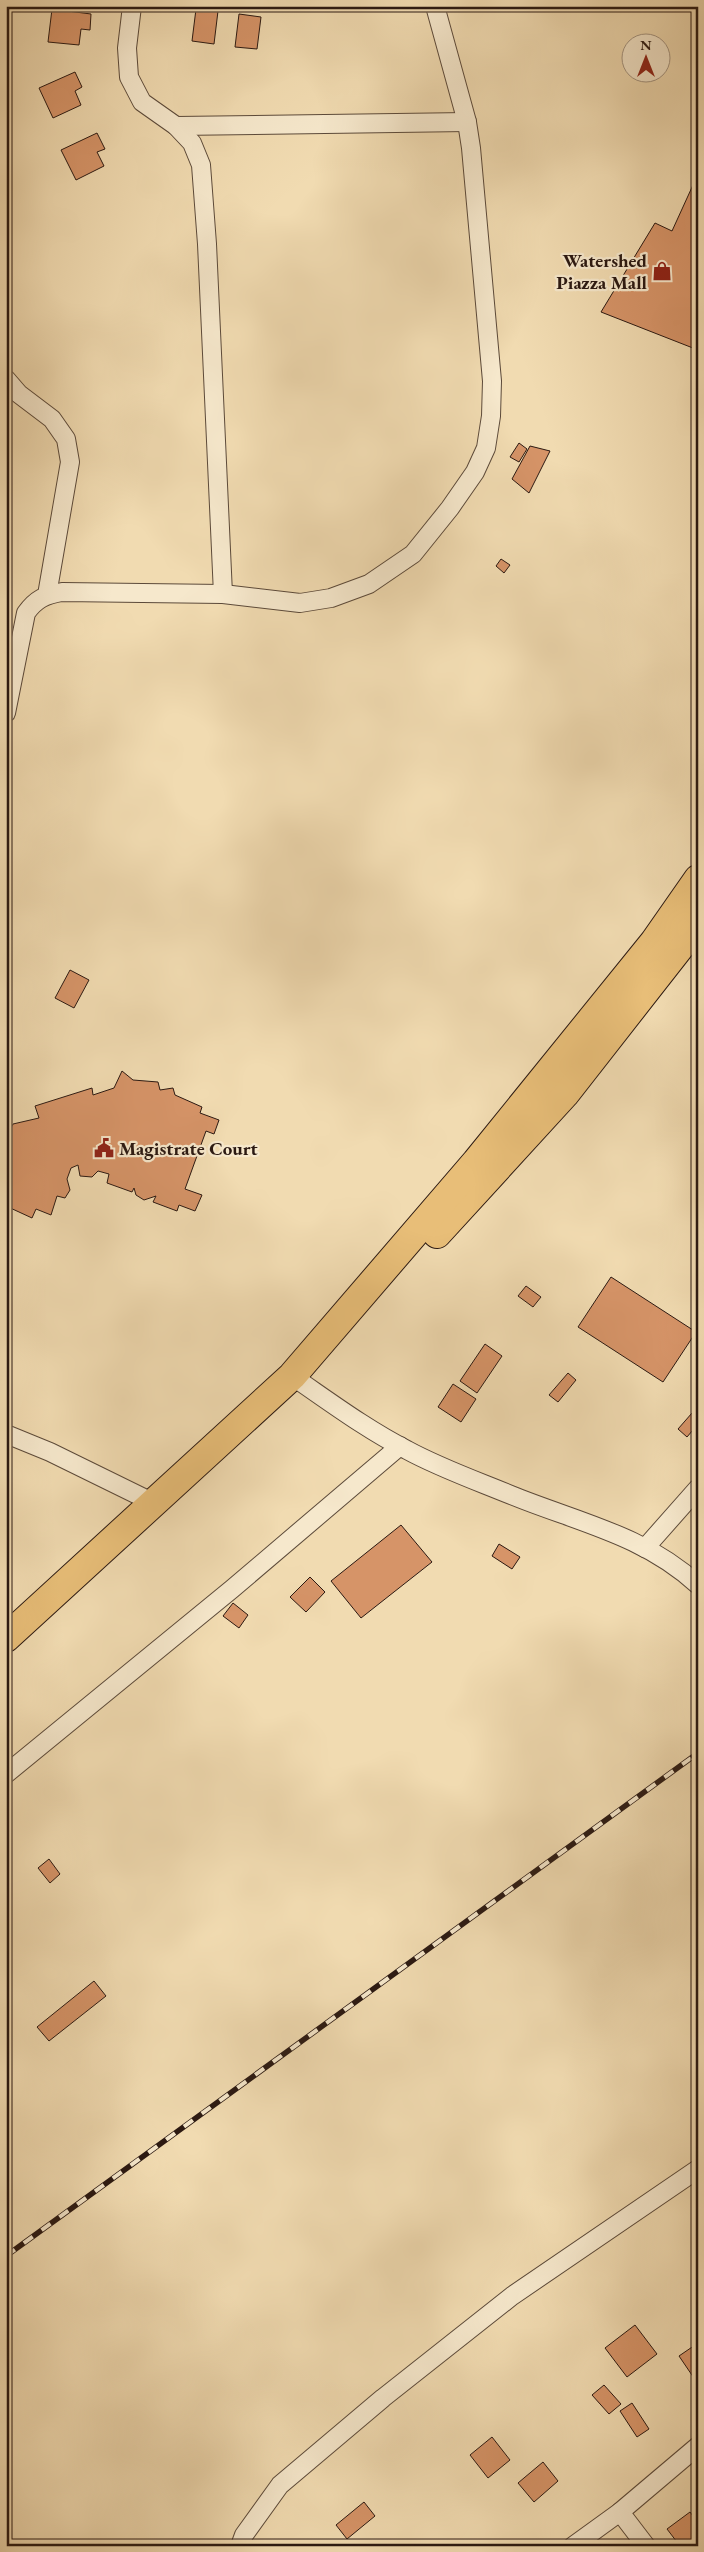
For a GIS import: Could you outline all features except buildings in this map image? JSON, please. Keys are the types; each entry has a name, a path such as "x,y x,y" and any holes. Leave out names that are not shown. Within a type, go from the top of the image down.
{"highway":[{"path":"6,1638 292,1376 476,1162 654,942 698,879"},
{"path":"340,1322 418,1255 565,1094 698,924"}],"street":[{"path":"132,6 127,48 129,77 142,102 176,126 192,143 201,166 207,244 223,594"},
{"path":"6,713 26,613 34,602 47,595 62,592 223,594 300,603 331,598 369,584 413,554 450,508 475,472 486,448 491,416 492,381 467,122 435,6"},
{"path":"176,126 467,122"},
{"path":"6,378 19,394 52,419 66,439 70,462 47,595"},
{"path":"292,1376 360,1424 400,1446 513,1496 615,1532 645,1548 698,1585"},
{"path":"6,1434 50,1452 154,1503"},
{"path":"6,1774 232,1589 400,1446"},
{"path":"645,1548 698,1488"},
{"path":"240,2546 244,2535 280,2485 383,2398 512,2296 698,2169"},
{"path":"573,2546 620,2512 698,2446"},
{"path":"620,2512 646,2546"}],"railway":[{"path":"6,2256 698,1753"}],"place":[{"name":"Watershed Piazza Mall","path":"662,271"},
{"name":"Magistrate Court","path":"104,1148"}]}
